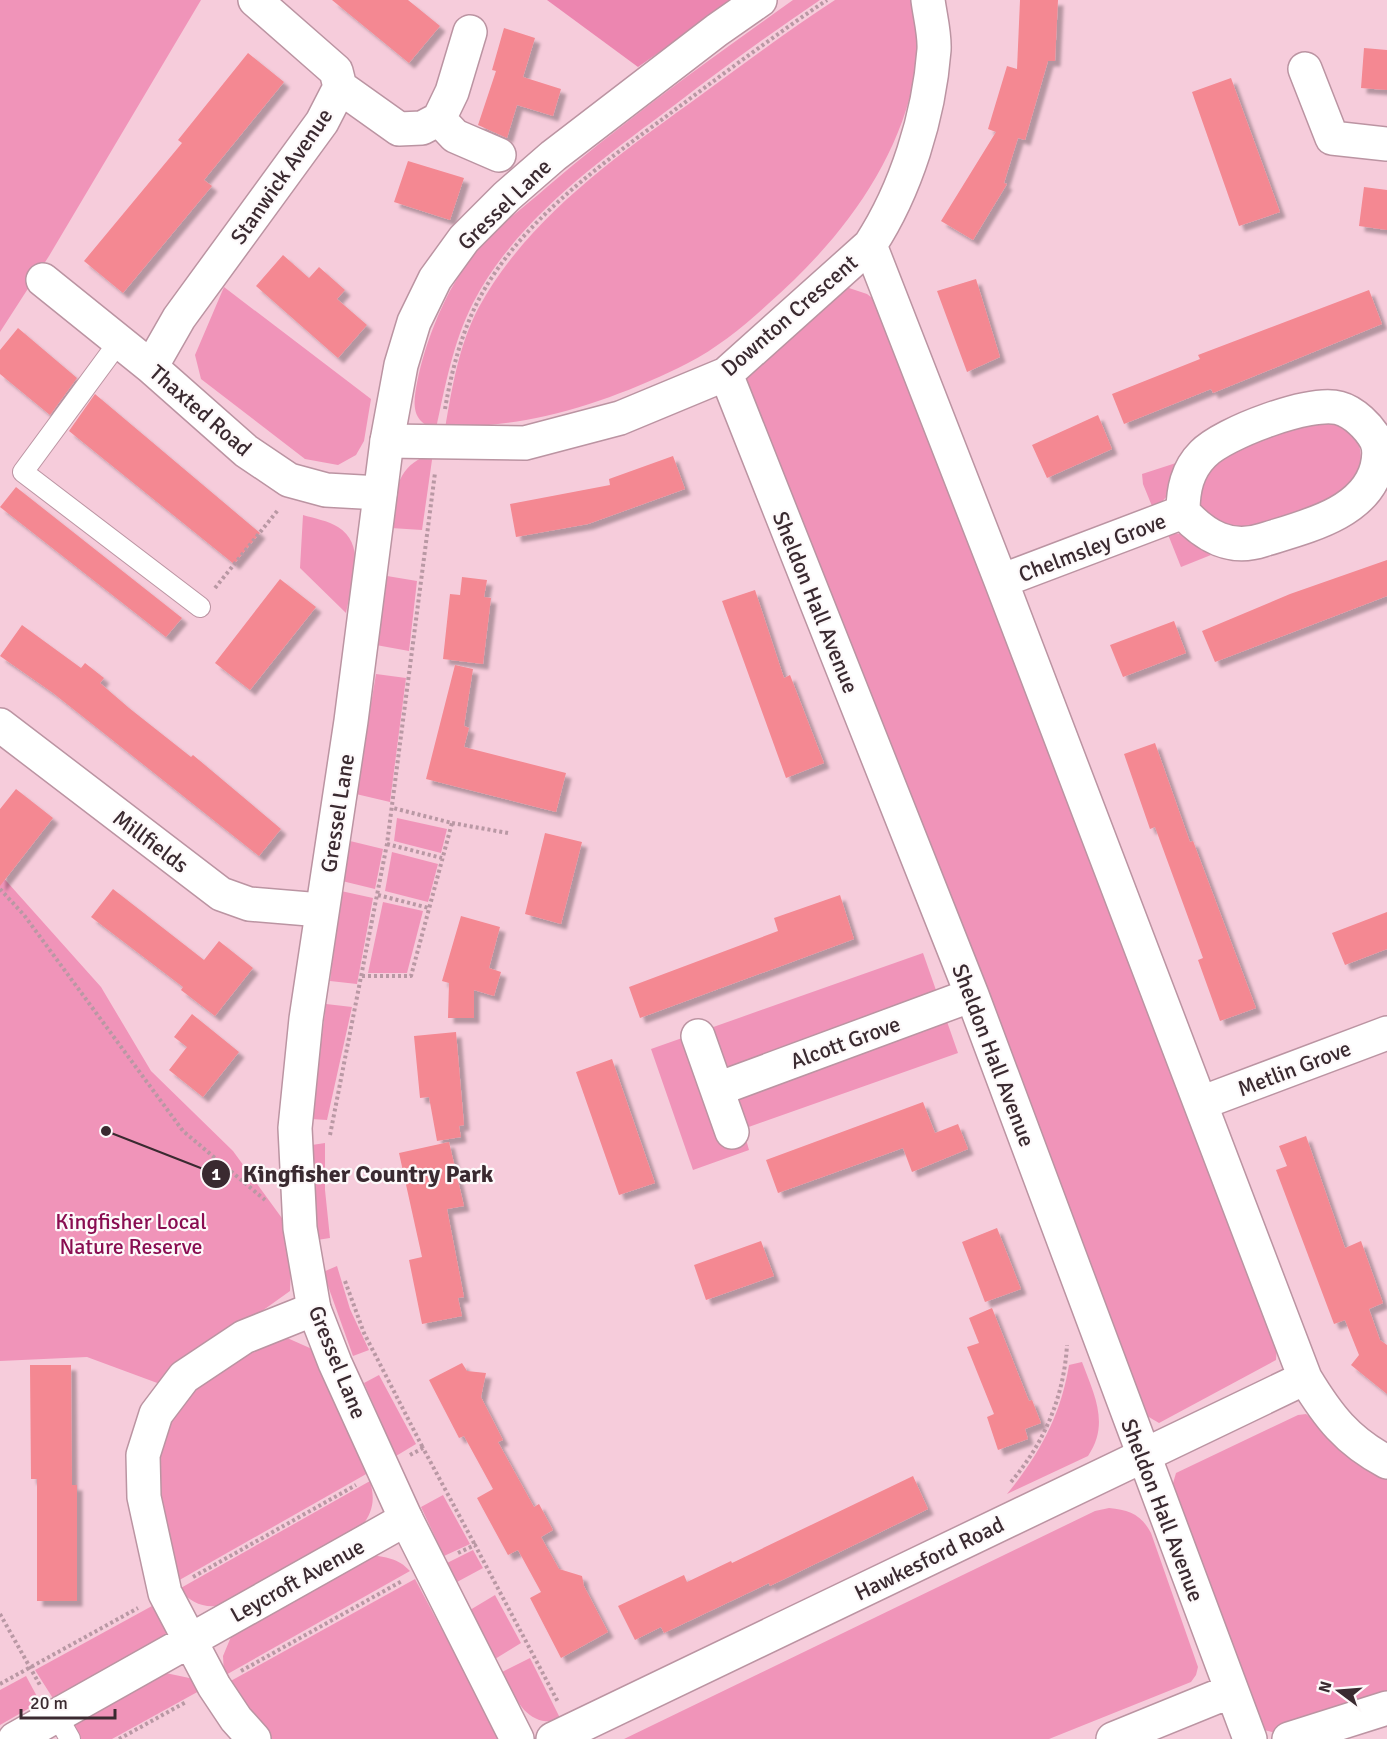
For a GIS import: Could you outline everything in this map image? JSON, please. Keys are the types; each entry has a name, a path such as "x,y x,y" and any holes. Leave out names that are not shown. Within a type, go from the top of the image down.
{"street":[{"name":"Stanwick Avenue","path":"152,367 179,318 322,122 340,87 336,70 255,0"},
{"name":"Gressel Lane","path":"517,1739 406,1519 335,1363 314,1309 300,1228 295,1128 306,1019 321,910 351,721 387,441 401,365 414,322 435,279 464,239 553,156 717,30 760,0"},
{"name":"Downton Crescent","path":"387,441 525,443 620,418 726,374 870,245 885,222 915,152 934,49 928,0"},
{"path":"340,87 399,129 422,128 439,119 452,92 470,32"},
{"path":"1305,69 1332,138 1387,144"},
{"path":"439,119 455,136 499,155"},
{"path":"870,245 1001,581 1305,1378 1329,1417 1364,1450 1387,1462"},
{"name":"Thaxted Road","path":"43,280 118,343 152,367 246,451 289,480 326,490 380,493"},
{"name":"Sheldon Hall Avenue","path":"726,374 972,995 1250,1739"},
{"name":"Chelmsley Grove","path":"1308,408 1339,408 1370,430 1378,444 1379,459 1375,476 1359,499 1346,508 1293,530 1254,543 1237,544 1218,540 1209,535 1199,529 1183,512 1183,492 1190,472 1202,454 1218,442 1245,430 1308,408"},
{"name":"Chelmsley Grove","path":"1001,581 1183,512"},
{"name":"Millfields","path":"0,725 221,894 249,903 321,910"},
{"name":"Alcott Grove","path":"718,1089 972,995"},
{"name":"Metlin Grove","path":"1201,1103 1387,1033"},
{"path":"698,1036 732,1132"},
{"path":"254,1739 236,1719 188,1640 165,1593 144,1497 143,1455 156,1414 184,1377 244,1337 314,1309"},
{"name":"Hawkesford Road","path":"553,1739 1305,1378"},
{"name":"Leycroft Avenue","path":"15,1739 406,1519"},
{"path":"1113,1739 1231,1691"},
{"path":"1289,1739 1387,1708"}],"lane":[{"path":"118,343 23,472 200,607"}],"path":[{"path":"329,1142 393,808 412,665 420,572 439,442 456,359 472,314 500,268 532,227 596,169 827,0"},
{"path":"200,607 281,507"},
{"path":"393,808 452,823 508,832"},
{"path":"362,976 411,976 452,823"},
{"path":"387,844 442,858"},
{"path":"0,890 24,915 183,1131 300,1228"},
{"path":"378,895 429,908"},
{"path":"344,1279 364,1333 560,1706"},
{"path":"408,1456 423,1448"},
{"path":"190,1579 365,1480"},
{"path":"448,1558 475,1545"},
{"path":"238,1673 410,1577"},
{"path":"0,1684 142,1606"},
{"path":"0,1614 57,1716"},
{"path":"119,1739 189,1700"}],"green space":[{"path":"0,0 201,0 49,256 0,332"},
{"path":"793,0 820,0 619,146 563,193 512,244 491,273 466,318 450,365 436,429 422,422 416,411 415,398 427,346 451,288 485,241 637,114"},
{"path":"835,0 916,0 920,54 903,118 876,178 858,206 816,257 793,281 740,328 709,351 669,372 609,397 547,416 445,429 457,366 472,321 500,274 523,244 550,215 608,164"},
{"path":"224,287 371,399 364,441 356,455 338,465 305,459 201,379 195,355"},
{"path":"846,287 867,294 876,301 1277,1345 1276,1360 1159,1423 1142,1413 746,382 749,369"},
{"path":"1316,420 1344,426 1359,443 1361,458 1360,467 1353,479 1326,501 1289,518 1254,528 1240,529 1216,520 1197,503 1210,471 1228,450 1242,442 1274,431"},
{"path":"433,453 422,530 391,528 396,492 404,473 420,458"},
{"path":"1176,463 1167,496 1154,511 1143,484 1142,474"},
{"path":"303,515 338,527 353,545 354,579 346,613 300,568"},
{"path":"1167,532 1191,539 1211,555 1181,567"},
{"path":"387,576 417,581 409,651 376,645"},
{"path":"376,674 406,678 390,802 356,794"},
{"path":"397,818 447,829 441,853 394,841"},
{"path":"350,841 383,849 375,889 342,881"},
{"path":"392,852 438,864 428,902 385,891"},
{"name":"Kingfisher Local Nature Reserve","path":"0,874 101,987 151,1071 233,1151 292,1232 290,1291 160,1384 87,1357 0,1361"},
{"path":"341,891 373,898 357,984 330,981"},
{"path":"383,902 423,911 407,973 368,973"},
{"path":"923,953 958,1053 743,1129 749,1150 693,1170 651,1049"},
{"path":"326,1004 352,1007 327,1120 311,1119"},
{"path":"325,1143 325,1190 330,1238 317,1240 312,1145"},
{"path":"337,1266 350,1309 369,1350 353,1356 323,1272"},
{"path":"285,1337 312,1349 368,1473 176,1582 163,1532 156,1483 157,1458 162,1435 172,1412 195,1384 251,1351"},
{"path":"1082,1362 1098,1409 1099,1421 1095,1444 1088,1456 1007,1494 1047,1434 1060,1401 1069,1365"},
{"path":"379,1375 416,1444 396,1456 364,1383"},
{"path":"1306,1414 1387,1478 1387,1698 1276,1733 1264,1730 1171,1490 1176,1473 1298,1415"},
{"path":"370,1481 373,1495 372,1507 359,1530 223,1605 198,1604 179,1589"},
{"path":"443,1495 470,1544 444,1556 421,1507"},
{"path":"1109,1508 1134,1514 1143,1521 1151,1533 1198,1667 1191,1682 1049,1739 624,1739 1095,1511"},
{"path":"473,1550 483,1568 457,1582 447,1563"},
{"path":"369,1555 396,1561 410,1571 224,1676 223,1656 233,1632"},
{"path":"415,1579 500,1739 271,1739 227,1683"},
{"path":"495,1595 521,1643 495,1659 470,1610"},
{"path":"152,1606 170,1636 54,1700 35,1670"},
{"path":"530,1658 561,1720 539,1720 531,1715 518,1701 502,1672"},
{"path":"161,1672 194,1679 201,1690 112,1739 81,1739 72,1721"},
{"path":"26,1676 40,1702 0,1725 0,1690"}],"shaded area":[{"path":"547,0 734,0 638,67"}],"building":[{"path":"332,0 408,0 440,26 409,63"},
{"path":"1020,0 1058,0 1055,61 1048,61 1025,140 1018,138 1004,183 1007,184 973,240 941,221 996,132 988,129 1007,66 1017,69"},
{"path":"504,28 535,38 523,77 561,89 553,116 517,105 507,138 478,125 496,71 492,70"},
{"path":"1364,48 1387,50 1387,90 1361,88"},
{"path":"248,53 284,82 204,180 212,186 123,293 84,261 182,143 178,140"},
{"path":"1231,78 1280,212 1239,226 1192,92"},
{"path":"408,161 464,178 450,220 394,202"},
{"path":"1364,187 1387,190 1387,230 1359,226"},
{"path":"283,255 309,278 319,267 345,290 337,299 367,325 338,358 256,286"},
{"path":"976,279 1000,357 967,372 937,291"},
{"path":"1369,290 1382,324 1213,393 1211,389 1124,424 1112,394 1200,359 1198,355"},
{"path":"18,328 77,378 50,415 0,374 0,350"},
{"path":"95,394 260,533 234,564 69,431"},
{"path":"1098,415 1112,449 1047,478 1032,445"},
{"path":"673,456 685,489 588,524 516,537 510,504 610,485 609,479"},
{"path":"16,487 182,618 166,637 0,507"},
{"path":"1387,560 1387,596 1215,662 1202,631 1290,594"},
{"path":"462,577 487,580 484,597 491,598 483,664 443,659 450,594 460,595"},
{"path":"280,579 316,607 250,690 215,663"},
{"path":"755,590 784,678 790,675 824,763 786,778 722,601"},
{"path":"1174,621 1186,653 1123,677 1110,645"},
{"path":"22,625 81,668 85,663 104,678 100,683 129,708 191,757 193,755 281,829 259,856 53,693 0,656"},
{"path":"455,665 473,669 464,726 469,728 464,747 566,773 556,812 426,779"},
{"path":"1155,743 1190,842 1193,841 1256,1008 1220,1021 1198,960 1203,958 1155,827 1150,829 1124,754"},
{"path":"16,789 53,818 0,886 0,809"},
{"path":"545,833 582,842 561,924 525,914"},
{"path":"113,889 204,960 219,941 253,968 215,1016 181,990 183,987 91,917"},
{"path":"840,895 854,939 640,1018 629,987 778,931 774,918"},
{"path":"1387,912 1387,949 1345,965 1332,933"},
{"path":"461,916 500,927 489,968 501,972 494,996 474,990 474,1018 448,1018 449,983 442,981"},
{"path":"192,1014 239,1052 203,1097 169,1070 187,1047 174,1037"},
{"path":"456,1032 464,1125 459,1126 461,1137 437,1141 429,1097 420,1098 414,1036"},
{"path":"612,1059 655,1183 619,1195 576,1072"},
{"path":"923,1102 935,1133 958,1124 968,1149 912,1172 903,1148 778,1193 766,1160"},
{"path":"1306,1136 1345,1248 1361,1241 1383,1303 1369,1309 1380,1340 1387,1345 1387,1394 1351,1365 1359,1355 1345,1320 1334,1324 1276,1170 1287,1166 1279,1146"},
{"path":"449,1142 464,1206 447,1209 464,1297 458,1298 462,1316 422,1324 409,1260 422,1257 399,1153"},
{"path":"997,1228 1021,1289 985,1302 962,1242"},
{"path":"761,1241 774,1276 706,1300 694,1265"},
{"path":"992,1308 1029,1401 1032,1400 1041,1423 1025,1429 1028,1439 998,1450 987,1417 994,1414 967,1347 979,1343 969,1318"},
{"path":"462,1363 467,1371 486,1373 481,1397 503,1440 498,1442 534,1507 539,1504 553,1530 541,1537 559,1569 582,1576 584,1586 608,1632 561,1658 530,1598 541,1592 518,1550 508,1555 477,1498 493,1489 464,1436 459,1438 429,1380"},
{"path":"30,1365 71,1365 72,1485 77,1485 77,1601 37,1601 37,1479 31,1479"},
{"path":"913,1476 928,1509 770,1586 769,1583 664,1633 661,1627 635,1640 618,1606 684,1575 687,1582 731,1561 732,1563"}],"place":[{"name":"Kingfisher Country Park","path":"106,1131"}]}
